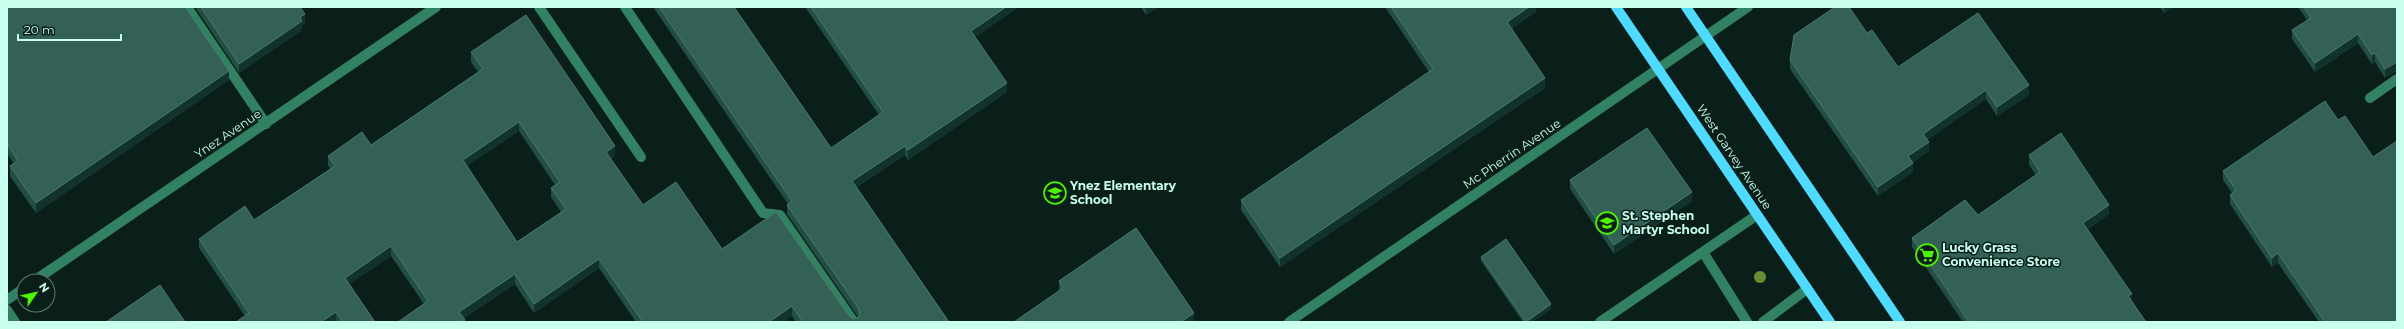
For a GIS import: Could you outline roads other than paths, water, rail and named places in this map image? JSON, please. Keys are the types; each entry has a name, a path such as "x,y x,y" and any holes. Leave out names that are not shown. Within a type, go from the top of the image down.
{"main road":[{"name":"West Garvey Avenue","path":"1616,7 1830,322"},
{"path":"1686,7 1900,322"}],"street":[{"path":"187,7 266,124"},
{"name":"Ynez Avenue","path":"46,273 436,7"},
{"path":"539,7 641,157"},
{"path":"625,7 763,213 780,215 854,322"},
{"name":"Mc Pherrin Avenue","path":"1289,322 1659,70 1748,7"},
{"path":"2370,98 2397,79"},
{"path":"1600,322 1757,215"},
{"path":"1703,252 1747,322"},
{"path":"1763,322 1807,289"},
{"path":"7,300 16,294"},
{"path":"7,310 16,322"}],"place":[{"name":"Ynez Elementary School","path":"1055,193"},
{"name":"St. Stephen Martyr School","path":"1607,223"},
{"name":"Lucky Grass Convenience Store","path":"1927,255"}]}
